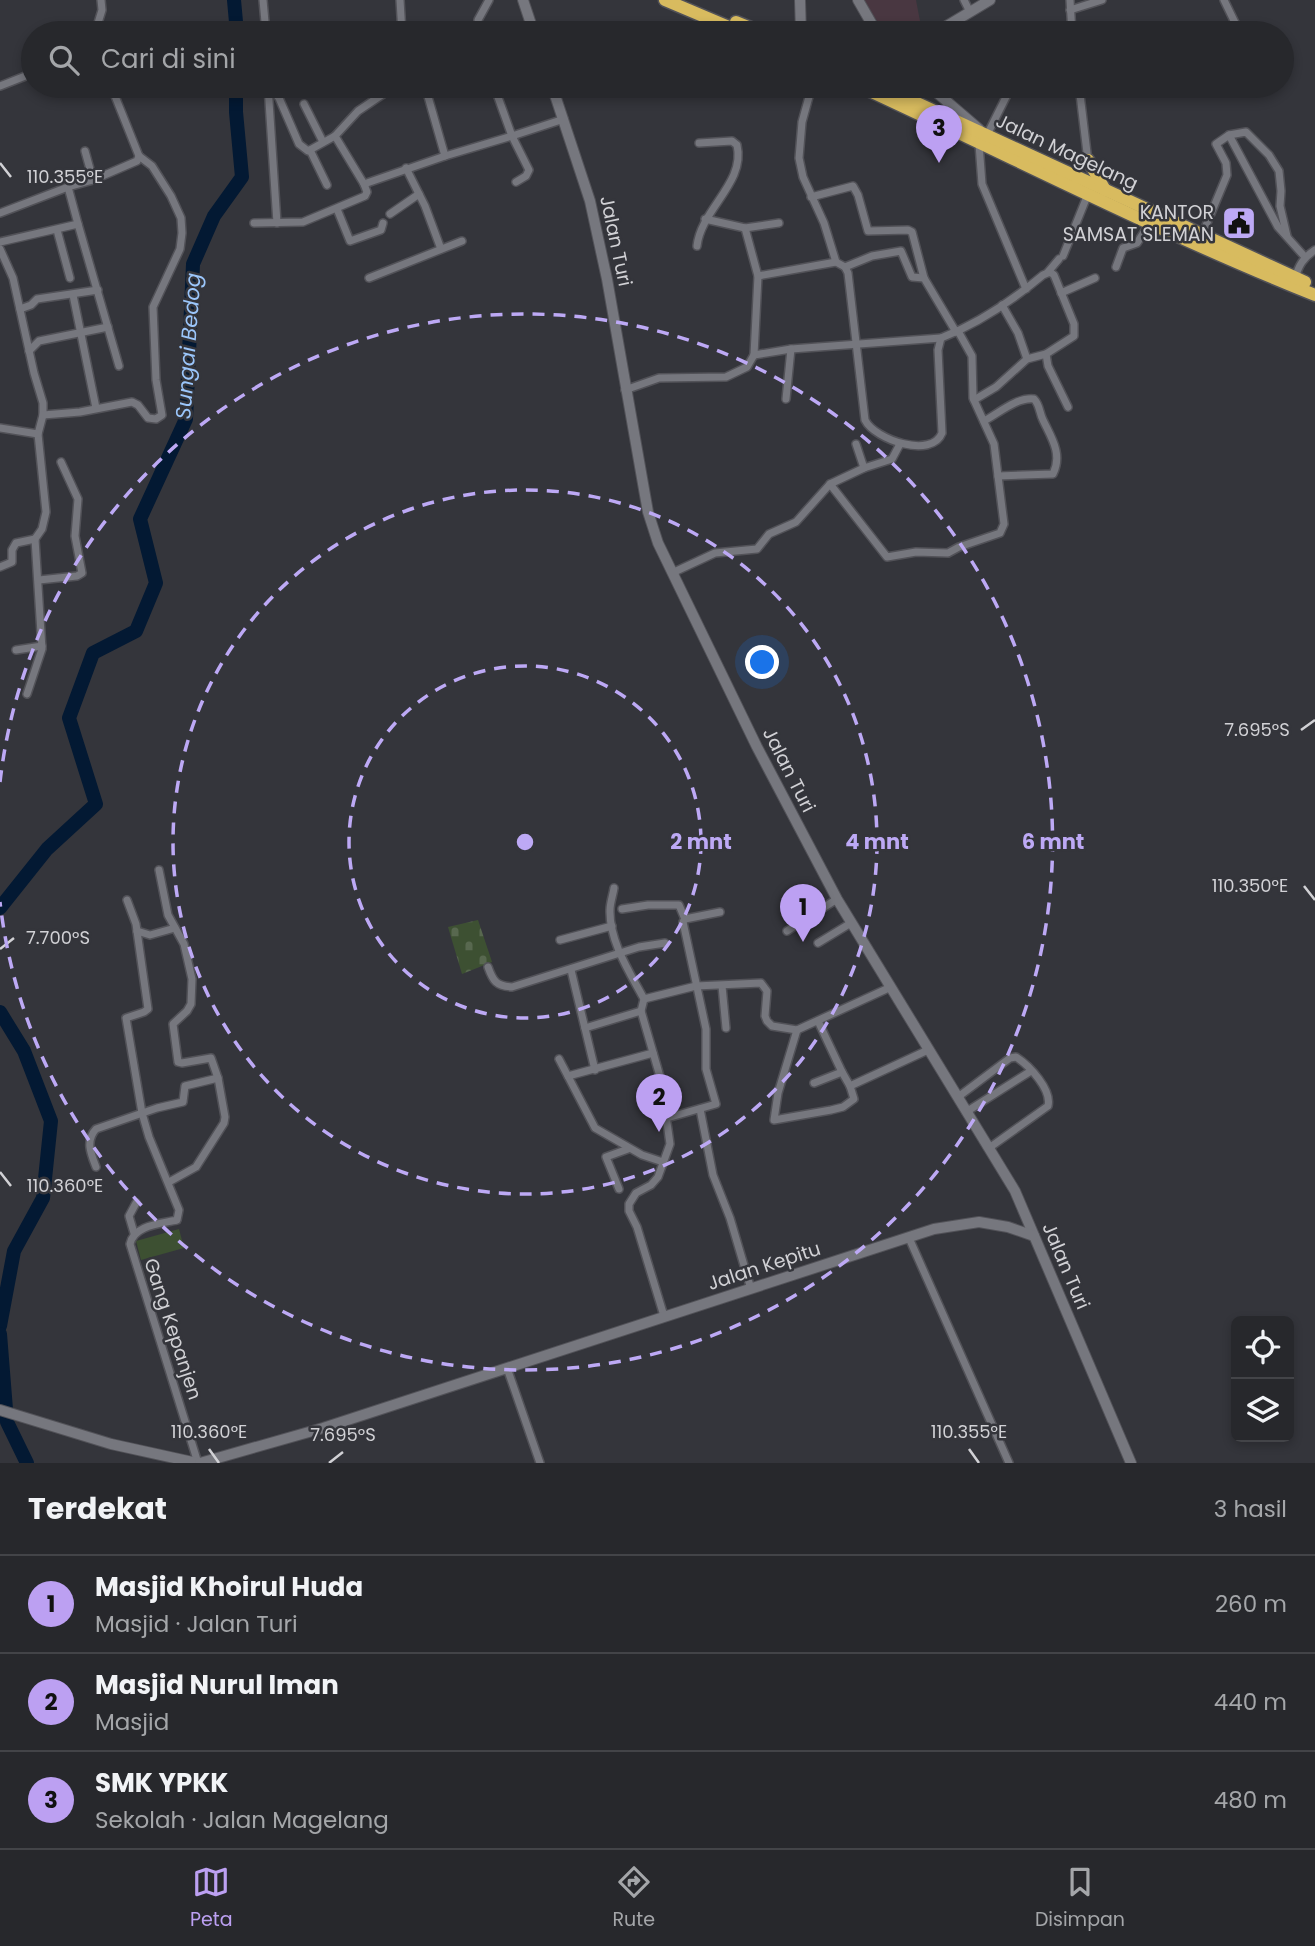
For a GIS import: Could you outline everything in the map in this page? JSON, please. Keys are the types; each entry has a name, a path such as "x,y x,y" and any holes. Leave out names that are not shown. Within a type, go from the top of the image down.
{"highway":[{"path":"665,0 715,21"},
{"path":"685,0 735,21"},
{"name":"Jalan Magelang","path":"887,98 1088,188 1150,223 1315,295"},
{"name":"Jalan Magelang","path":"906,98 942,115 983,140"},
{"path":"942,115 948,102"},
{"path":"1088,160 1105,190"},
{"name":"Jalan Magelang","path":"1088,188 1105,190 1315,286"}],"main road":[{"path":"523,0 530,21"},
{"path":"800,0 801,21"},
{"path":"858,0 870,21"},
{"path":"955,21 990,0"},
{"name":"Jalan Turi","path":"556,98 588,193 607,279 648,512 658,543 757,747 837,899 1015,1191 1131,1463"},
{"path":"943,98 983,140"},
{"path":"1008,1227 1022,1225 1026,1216"},
{"name":"Jalan Kepitu","path":"198,1463 323,1428 934,1229 979,1222 1008,1227 1034,1236"},
{"path":"0,1410 111,1444 198,1463"}],"street":[{"path":"99,21 102,10 101,0"},
{"path":"262,0 265,21"},
{"path":"400,0 401,21"},
{"path":"478,21 489,0"},
{"path":"964,0 970,12"},
{"path":"1070,0 1071,21"},
{"path":"1070,10 1102,0"},
{"path":"1224,0 1234,21"},
{"path":"0,86 21,78"},
{"path":"43,415 80,412 132,402 152,419 160,418 163,411 156,380 153,307 180,249 183,233 172,196 152,166 139,156 116,98"},
{"path":"270,98 277,223"},
{"path":"279,98 304,150 310,150 335,136 358,111 377,98"},
{"path":"428,98 445,156"},
{"path":"498,98 512,136 530,170 516,182"},
{"path":"809,98 802,122 799,158 836,262"},
{"path":"1005,98 983,140 982,184 1026,289"},
{"path":"754,355 791,349 941,338 957,332 1048,272 1061,257 1088,188 1088,160 1080,98"},
{"path":"304,104 323,142"},
{"path":"364,184 406,168 564,120"},
{"path":"1202,235 1227,175 1226,163 1216,144 1241,132 1250,134 1275,163 1281,180 1280,206 1287,236"},
{"path":"1230,135 1278,227 1305,257"},
{"path":"254,223 303,222 365,196 367,192 364,184 335,136"},
{"path":"697,246 705,219 731,179 740,156 737,145 732,141 699,143"},
{"path":"310,150 327,185"},
{"path":"85,151 93,180"},
{"path":"0,213 93,180 137,160 139,156"},
{"path":"406,168 441,249"},
{"path":"811,197 853,186 869,232 912,232 924,278 972,356 972,390 994,444 1004,524 1000,533 948,553 916,552 890,558 830,484"},
{"path":"68,187 119,366"},
{"path":"390,214 419,194"},
{"path":"337,209 350,242 380,230 383,223"},
{"path":"705,219 745,228 779,223"},
{"path":"1116,267 1123,248 1142,239 1150,223"},
{"path":"0,242 78,224"},
{"path":"625,390 659,378 726,377 747,367 754,355 758,276 745,228"},
{"path":"57,230 70,278"},
{"path":"369,278 462,241"},
{"path":"0,249 13,278 43,403 38,434 46,512 42,529 35,539 42,646 27,694"},
{"path":"1295,278 1305,257 1315,250"},
{"path":"845,267 872,256 901,251 912,277 924,278"},
{"path":"758,276 836,262 845,267 850,280 864,420 872,430 900,444 911,446 941,438 943,432 938,350 941,338"},
{"path":"974,400 996,387 1027,359 1045,354 1071,339 1076,331 1054,275 1048,272"},
{"path":"1062,293 1095,278"},
{"path":"20,309 31,305 37,299 98,290"},
{"path":"73,295 96,408"},
{"path":"1002,304 1018,333 1027,359"},
{"path":"29,351 39,341 108,327"},
{"path":"786,399 791,349"},
{"path":"1045,354 1068,407"},
{"path":"984,421 1027,398 1034,399 1039,404 1042,420 1050,430 1057,454 1058,462 1053,474 998,476"},
{"path":"0,428 38,434"},
{"path":"856,444 864,468"},
{"path":"672,573 715,553 759,548 769,534 796,522 830,484 864,468 892,459 900,444"},
{"path":"39,580 77,576 82,573 75,536 78,499 61,462"},
{"path":"0,568 12,562 12,550 16,543 35,539"},
{"path":"16,650 42,646"},
{"path":"159,870 168,915 184,944 192,979 191,1004 173,1024 178,1062 211,1058 219,1078 225,1117 224,1124 196,1167 169,1182"},
{"path":"614,888 610,910 612,926 620,954 644,999 641,1011 661,1080 667,1118 670,1144 658,1177 651,1185 636,1193 629,1204 629,1211 637,1227 664,1315"},
{"path":"787,931 837,899"},
{"path":"127,900 137,930 148,1009 126,1018 142,1113 179,1210 177,1219 134,1233 129,1216 136,1203"},
{"path":"622,909 648,905 679,905 685,919 683,922 707,1034 705,1069 716,1104 667,1118"},
{"path":"685,919 720,912"},
{"path":"818,943 851,923"},
{"path":"560,940 612,926"},
{"path":"137,930 150,935 175,928"},
{"path":"488,967 494,981 500,986 512,987 639,947 665,943"},
{"path":"571,970 595,1070"},
{"path":"644,999 696,986 761,983 767,991 767,1021 772,1026 797,1030 891,987"},
{"path":"722,986 726,1028"},
{"path":"584,1028 641,1011"},
{"path":"797,1030 778,1093 774,1119 843,1107 854,1099 818,1021"},
{"path":"850,1086 928,1051"},
{"path":"568,1076 653,1053"},
{"path":"958,1097 1010,1058 1021,1060 1048,1093 1048,1106 989,1148"},
{"path":"559,1059 595,1128 628,1149 663,1162"},
{"path":"966,1112 1031,1071"},
{"path":"814,1083 842,1072"},
{"path":"96,1167 90,1151 90,1135 96,1129 183,1102 186,1086 219,1078"},
{"path":"699,1109 713,1175 730,1218 751,1289"},
{"path":"619,1189 607,1157 628,1149"},
{"name":"Gang Kepanjen","path":"134,1233 130,1244 198,1463"},
{"path":"909,1238 1009,1463"},
{"path":"507,1368 540,1463"}],"shaded area":[{"path":"864,0 916,0 920,21 877,21"}],"green space":[{"path":"478,920 492,962 462,974 448,927"},
{"path":"179,1229 184,1248 141,1260 136,1241"}],"waterway":[{"name":"Sungai Bedog","path":"234,0 236,21"},
{"name":"Sungai Bedog","path":"0,908 47,849 96,804 69,718 93,653 136,631 156,583 140,519 186,419 193,264 214,216 242,177 236,98"},
{"name":"Sungai Bedog","path":"0,1012 24,1051 51,1121 43,1198 14,1251 0,1326"},
{"name":"Sungai Bedog","path":"0,1334 7,1422 27,1463"}],"place":[{"name":"SMK YPKK","path":"939,163"},
{"name":"KANTOR SAMSAT SLEMAN","path":"1239,223"},
{"name":"Masjid Khoirul Huda","path":"803,942"},
{"name":"Masjid Nurul Iman","path":"659,1132"}]}
